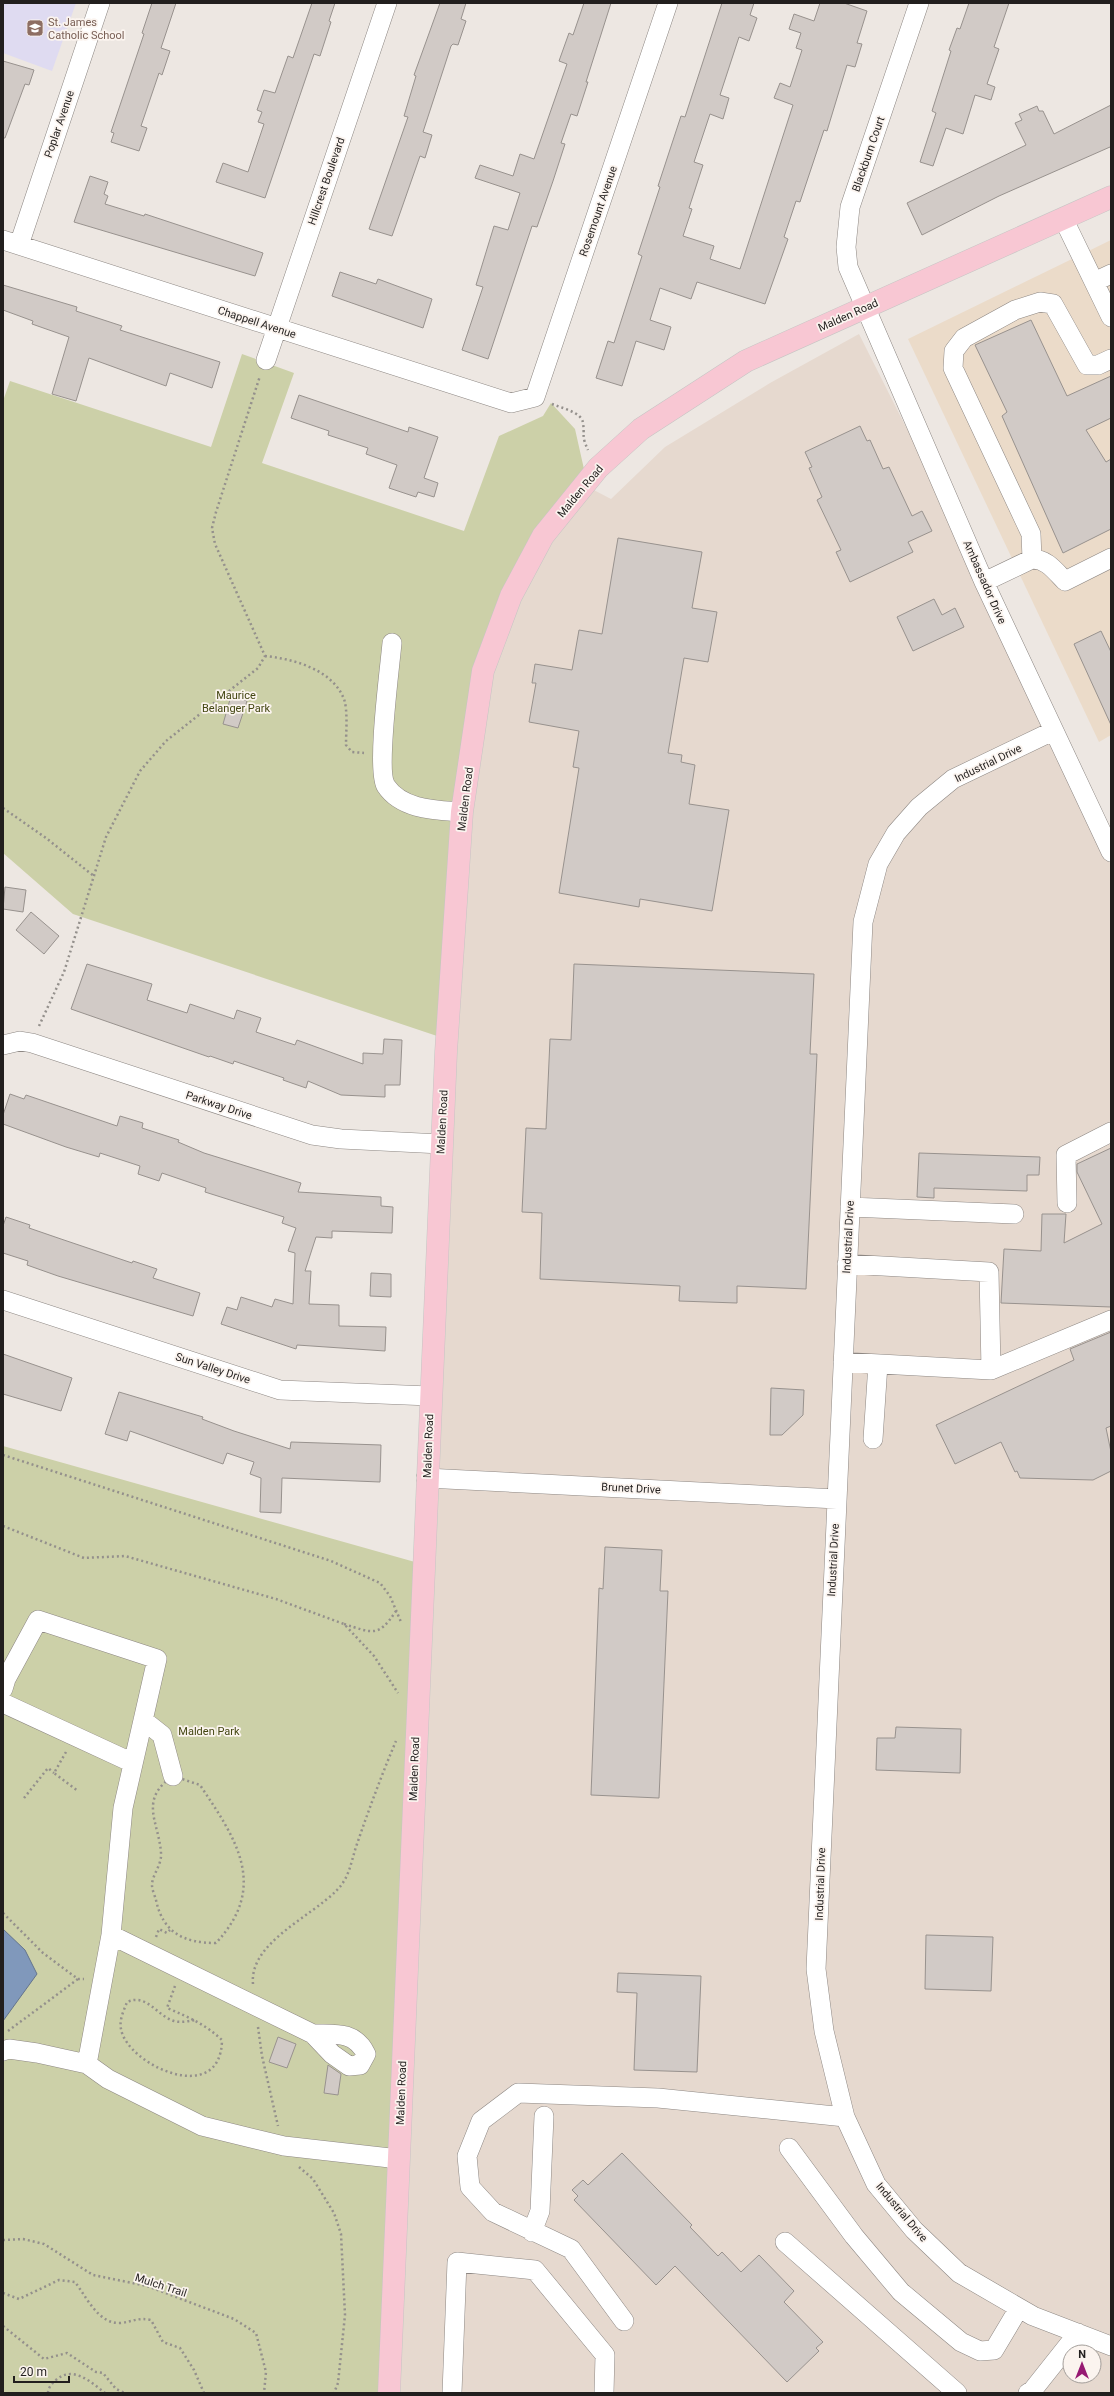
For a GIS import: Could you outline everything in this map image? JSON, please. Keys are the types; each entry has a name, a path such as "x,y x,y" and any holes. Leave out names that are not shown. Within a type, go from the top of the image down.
{"main road":[{"name":"Malden Road","path":"389,2393 441,1144 462,812 483,670 511,596 543,536 598,468 641,429 746,361 1111,196"}],"street":[{"name":"Poplar Avenue","path":"11,242 100,3"},
{"name":"Hillcrest Boulevard","path":"266,360 387,3"},
{"name":"Rosemount Avenue","path":"535,397 668,3"},
{"name":"Blackburn Court","path":"864,308 848,267 846,247 850,207 919,3"},
{"path":"1063,218 1111,317"},
{"name":"Chappell Avenue","path":"11,242 276,329 511,402 535,397"},
{"path":"1094,282 1111,274"},
{"path":"1032,559 1031,534 953,368 954,351 964,338 1015,310 1040,302 1053,304 1087,365 1098,366 1111,359"},
{"name":"Ambassador Drive","path":"864,308 984,582 1111,852"},
{"path":"984,582 1032,559 1040,559 1048,564 1065,581 1111,558"},
{"path":"392,643 382,774 386,786 398,797 422,809 462,812"},
{"name":"Industrial Drive","path":"1053,731 953,779 919,807 896,833 878,864 862,922 816,1969 824,2031 846,2117 876,2184 914,2230 959,2273 1033,2316 1111,2346"},
{"name":"Parkway Drive","path":"3,1045 20,1041 32,1043 312,1135 341,1139 441,1144"},
{"path":"1066,1202 1066,1155 1111,1132"},
{"path":"850,1207 1014,1214"},
{"path":"847,1264 988,1272 991,1370"},
{"name":"Sun Valley Drive","path":"3,1300 280,1390 430,1396"},
{"path":"843,1362 991,1370 1111,1320"},
{"path":"873,1439 878,1364"},
{"name":"Brunet Drive","path":"426,1478 837,1499"},
{"path":"4,1682 38,1620 157,1660 123,1808 111,1934 104,1981 87,2064"},
{"path":"3,1703 133,1763"},
{"path":"143,1720 162,1734 173,1776"},
{"path":"111,1934 182,1971 313,2034"},
{"path":"3,2051 9,2049 37,2053 87,2064 108,2079 202,2126 284,2146 398,2159"},
{"path":"624,2321 571,2249 532,2232 493,2212 470,2187 468,2156 481,2121 518,2093 658,2098 846,2117"},
{"path":"532,2232 540,2211 544,2116"},
{"path":"789,2148 854,2236 901,2292 962,2342 980,2351 994,2350 1020,2308"},
{"path":"785,2242 957,2393"},
{"path":"452,2393 456,2262 535,2270 605,2355 604,2393"},
{"path":"1028,2393 1032,2391 1078,2333"}],"path":[{"path":"265,656 214,544 212,528 266,360"},
{"path":"535,397 579,415 583,422 582,437 598,468"},
{"path":"265,656 304,664 330,681 339,689 344,700 346,745 352,752 383,755"},
{"path":"32,1043 64,972 95,877 106,836 140,771 166,741 258,668 265,656"},
{"path":"3,808 46,838 95,877"},
{"path":"3,1455 331,1562 380,1583 390,1596 401,1629"},
{"path":"3,1526 84,1558 125,1556 276,1600 370,1632 385,1627 396,1611"},
{"path":"344,1624 374,1656 400,1695 400,1687"},
{"path":"54,1772 76,1736"},
{"path":"334,2393 338,2383 345,2315 341,2234 334,2213 313,2179 289,2158 284,2146 262,2056 255,2007 253,1970 262,1951 337,1890 349,1873 356,1846 398,1736"},
{"path":"24,1798 48,1768 78,1791"},
{"path":"173,1776 200,1785 235,1842 244,1872 244,1894 236,1916 216,1943 200,1943 171,1932 159,1916 152,1885 160,1867 162,1853 152,1816 154,1799 163,1783 173,1776"},
{"path":"3,1913 43,1953 78,1979 104,1981"},
{"path":"182,1971 167,2008 196,2020 210,2028 222,2040 222,2053 214,2068 195,2077 156,2067 144,2060 124,2039 121,2028 122,2016 127,2002 134,1998 138,1998 156,2008 173,2021 196,2020"},
{"path":"3,2035 78,1979"},
{"name":"Mulch Trail","path":"3,2240 23,2239 44,2244 93,2275 147,2286 234,2319 256,2333 266,2372 264,2393"},
{"path":"3,2293 19,2299 59,2280 75,2282 99,2315 119,2323 140,2317 151,2320 163,2342 180,2348 194,2370 204,2393"},
{"path":"3,2326 44,2359 67,2353 96,2372 103,2373 116,2389 125,2393"},
{"path":"48,2393 48,2389 54,2381 61,2376 69,2374 83,2376 104,2393"}],"shaded area":[{"name":"St. James Catholic School","path":"3,3 76,3 52,71 3,53"},
{"path":"1111,240 1111,735 1099,742 908,339"},
{"path":"859,334 1111,834 1111,2393 387,2393 468,721 533,554 588,487 611,499 665,447 770,383"}],"green space":[{"name":"Maurice Belanger Park","path":"242,354 294,373 262,463 464,531 499,436 543,416 551,403 575,429 588,487 533,554 492,644 446,1039 73,914 3,853 3,401 10,381 211,447"},
{"name":"Malden Park","path":"3,1446 422,1564 387,2393 3,2393"}],"water":[{"path":"3,1929 25,1950 37,1974 3,2021"}],"building":[{"path":"152,3 176,3 161,48 170,51 162,75 159,73 141,126 147,128 139,151 111,142 114,133 111,132 144,34 142,33"},
{"path":"312,3 335,3 329,21 331,22 320,56 314,54 265,198 216,182 223,163 248,172 264,124 258,122 262,112 257,110 264,90 275,93 288,56 293,58"},
{"path":"440,3 466,3 461,19 466,21 458,45 453,44 451,46 423,132 432,135 425,158 420,156 392,236 369,229 408,117 404,116 416,76 414,75"},
{"path":"584,3 611,3 577,116 571,114 561,143 565,144 553,181 537,227 532,226 488,359 462,350 483,287 476,285 494,226 508,230 520,193 475,178 480,165 513,176 520,154 534,159 567,64 559,61 569,33 573,35"},
{"path":"722,3 754,3 750,15 757,18 749,41 739,37 720,95 729,98 723,119 710,114 694,162 703,165 689,208 692,209 683,236 714,246 710,259 740,269 793,105 774,98 780,83 790,87 802,50 796,48 801,33 789,29 794,14 814,21 820,3 844,3 867,11 857,43 862,44 855,67 847,65 827,131 824,130 800,202 796,201 784,237 788,239 765,304 697,282 691,299 660,288 650,320 671,327 664,350 636,341 622,386 596,378 608,341 614,343 642,256 638,254 660,187 658,186 681,116 685,117"},
{"path":"969,3 1009,3 994,47 999,49 987,84 995,87 991,100 975,95 963,134 946,128 933,166 920,162 936,113 932,111 951,51 949,50 957,28 960,29"},
{"path":"3,61 34,70 29,85 25,84 5,138 3,138"},
{"path":"1111,105 1111,149 1110,147 999,196 922,235 907,203 1026,145 1015,123 1022,120 1019,114 1037,106 1039,111 1043,111 1054,134"},
{"path":"90,176 108,182 104,194 108,196 105,204 144,216 145,214 263,253 255,276 74,222"},
{"path":"340,272 376,284 378,279 432,299 423,328 332,296"},
{"path":"3,285 77,307 76,311 122,326 120,330 220,362 212,388 170,373 166,386 89,358 76,401 52,394 69,337 32,324 33,321 3,310"},
{"path":"1031,320 1067,396 1111,376 1111,418 1086,430 1106,462 1111,459 1111,529 1063,553 1002,416 1007,412 975,345"},
{"path":"299,395 408,432 409,427 438,437 424,478 438,483 434,497 418,492 416,497 389,488 397,465 366,454 368,448 328,435 329,431 291,418"},
{"path":"860,426 867,441 870,440 883,469 889,467 912,516 922,511 932,531 908,542 913,552 850,582 836,552 841,550 817,500 822,497 809,468 812,467 805,452"},
{"path":"618,538 702,552 692,608 717,612 708,662 684,658 668,753 682,755 681,762 695,765 689,804 729,810 712,911 640,899 639,907 559,893 579,768 573,767 579,731 529,722 536,683 532,683 535,664 572,670 579,630 602,634"},
{"path":"934,599 942,615 955,608 964,627 913,651 897,617"},
{"path":"1101,631 1111,652 1111,725 1074,644"},
{"path":"231,696 247,701 238,728 223,724"},
{"path":"5,887 26,890 23,912 3,909"},
{"path":"31,912 59,936 44,954 16,930"},
{"path":"87,964 152,984 147,1000 187,1013 190,1004 234,1019 237,1010 261,1018 256,1032 295,1045 297,1040 363,1064 363,1053 383,1054 384,1039 402,1040 400,1085 385,1085 385,1097 341,1095 308,1081 306,1088 283,1080 284,1078 234,1061 233,1064 210,1056 209,1057 71,1009"},
{"path":"574,964 814,974 810,1054 817,1054 806,1289 737,1286 737,1303 679,1301 680,1286 540,1279 542,1213 522,1212 526,1128 546,1129 550,1039 571,1040"},
{"path":"10,1094 24,1099 26,1095 117,1126 120,1116 143,1123 142,1128 179,1140 178,1142 204,1153 301,1183 298,1192 381,1197 381,1206 393,1207 392,1233 332,1231 332,1238 316,1237 305,1271 311,1271 309,1304 339,1305 339,1326 386,1327 385,1351 297,1345 296,1349 221,1324 227,1307 237,1310 241,1297 272,1307 275,1299 293,1304 295,1253 288,1251 296,1228 282,1223 284,1217 205,1192 206,1188 162,1173 159,1181 138,1174 140,1166 100,1153 99,1157 66,1147 3,1124 3,1115"},
{"path":"1111,1148 1111,1307 1001,1303 1004,1249 1041,1251 1042,1214 1066,1214 1064,1243 1102,1224 1077,1172 1077,1164"},
{"path":"919,1153 1040,1157 1039,1175 1027,1175 1027,1191 934,1188 934,1198 917,1197"},
{"path":"6,1217 30,1225 29,1228 132,1263 133,1261 157,1269 153,1278 200,1293 193,1316 58,1276 27,1265 28,1261 3,1253 3,1226"},
{"path":"371,1273 391,1274 391,1297 370,1296"},
{"path":"1111,1332 1111,1426 1106,1428 1111,1452 1111,1471 1093,1480 1020,1478 1017,1471 1015,1472 1001,1442 955,1464 936,1425 1074,1360 1070,1349"},
{"path":"3,1354 72,1378 61,1411 3,1394"},
{"path":"771,1388 804,1390 803,1415 782,1435 770,1435"},
{"path":"119,1392 203,1417 202,1419 234,1431 290,1449 291,1442 381,1445 380,1482 282,1478 281,1513 260,1512 261,1478 250,1474 254,1462 227,1453 223,1464 130,1431 127,1441 105,1434"},
{"path":"605,1547 662,1550 660,1591 668,1591 659,1798 591,1795 599,1588 603,1589"},
{"path":"896,1727 961,1729 960,1773 876,1770 877,1738 895,1738"},
{"path":"926,1935 993,1937 991,1991 925,1989"},
{"path":"618,1973 701,1976 697,2072 634,2070 637,1993 617,1992"},
{"path":"278,2037 296,2044 287,2068 269,2062"},
{"path":"328,2065 341,2074 338,2095 324,2093"},
{"path":"622,2153 692,2225 690,2227 718,2256 722,2252 741,2272 759,2255 794,2291 784,2302 823,2342 816,2348 819,2351 787,2382 675,2266 656,2285 574,2200 578,2196 572,2190 583,2180 588,2185"}],"place":[{"name":"St. James Catholic School","path":"35,28"}]}
